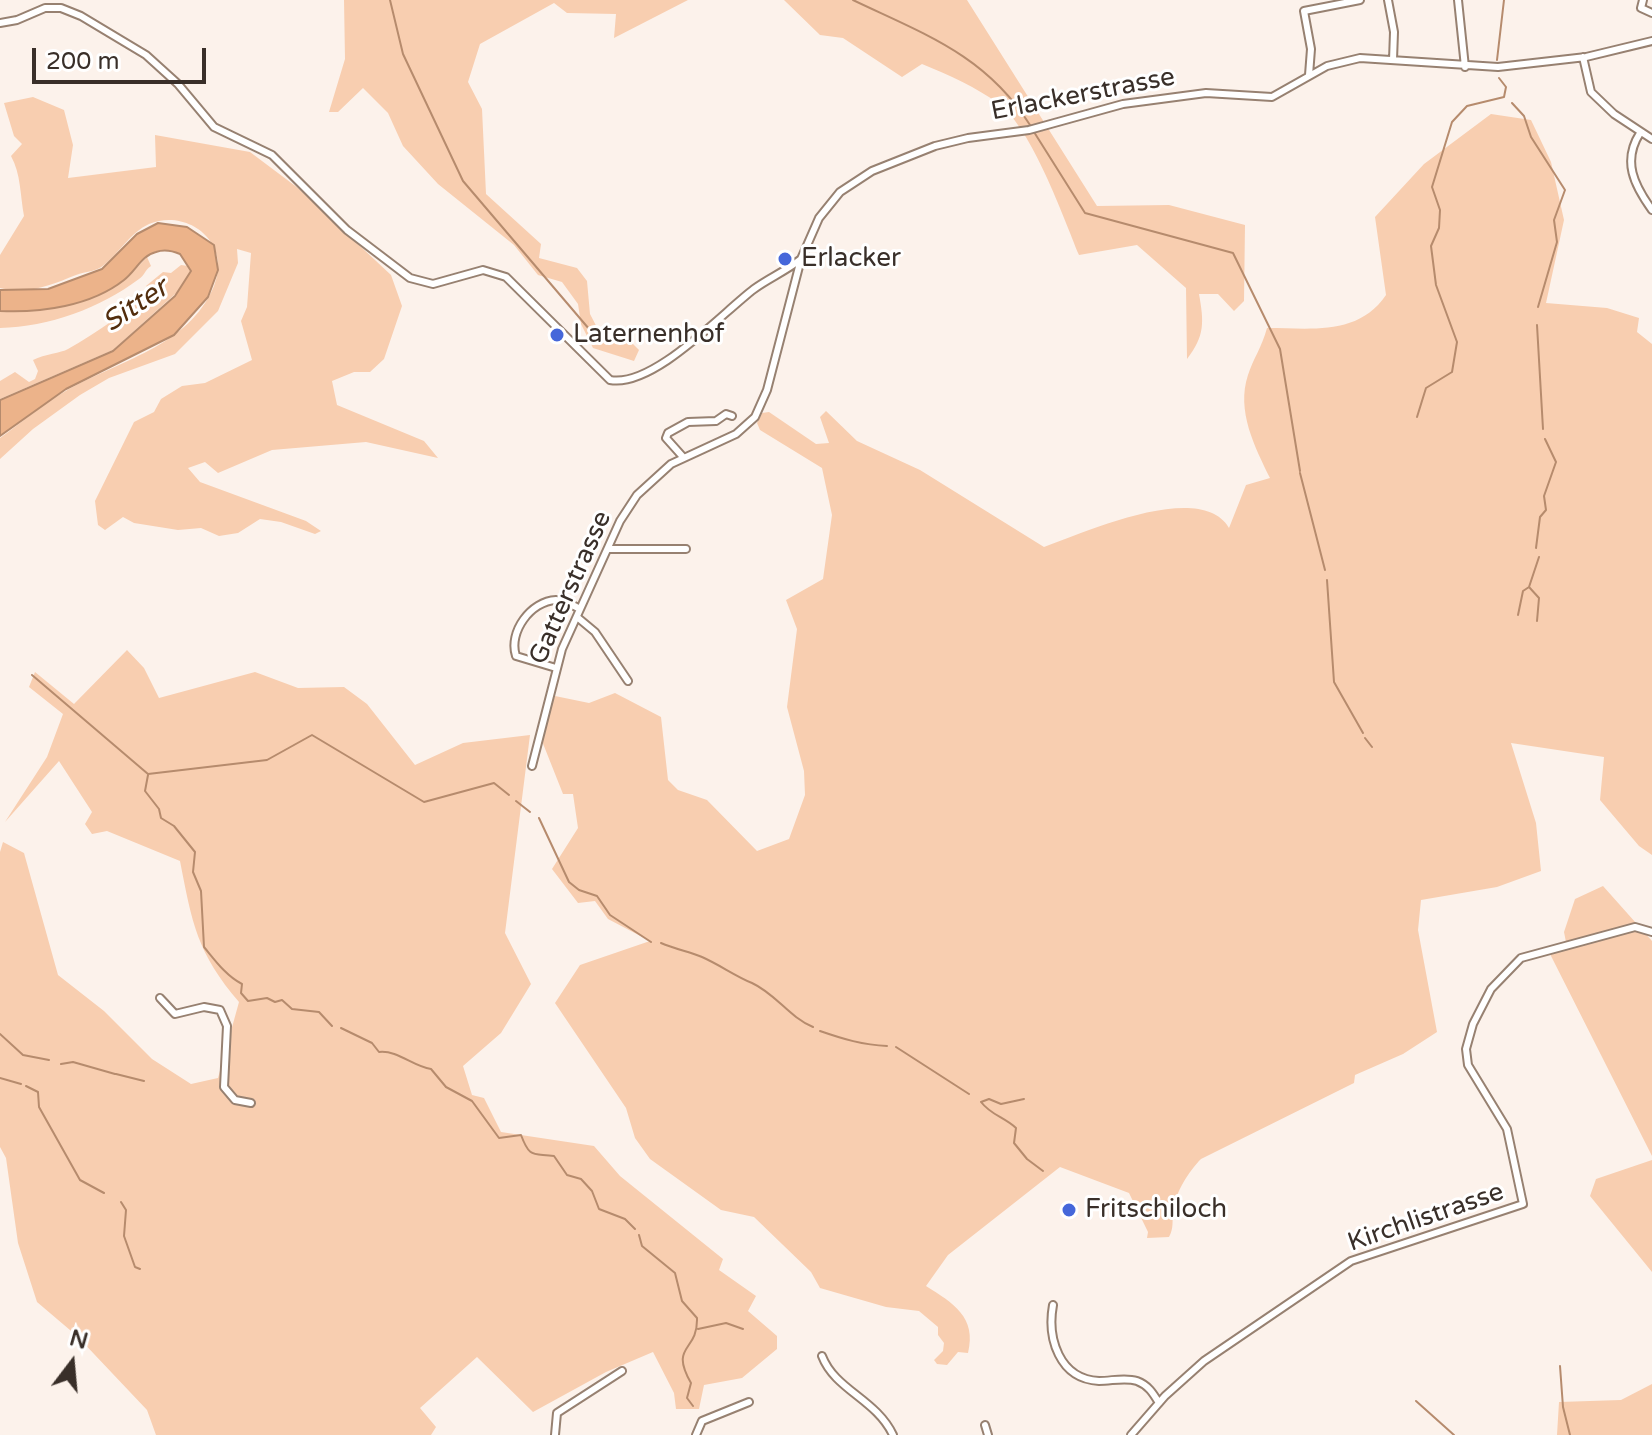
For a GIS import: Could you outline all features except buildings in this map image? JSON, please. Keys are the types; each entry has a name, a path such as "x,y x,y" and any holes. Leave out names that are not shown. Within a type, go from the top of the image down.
{"street":[{"path":"1309,75 1311,59 1304,11 1360,0"},
{"path":"1388,0 1394,32 1393,60"},
{"path":"1458,0 1465,67"},
{"path":"1643,0 1641,8 1652,13"},
{"path":"0,23 52,7 81,16 146,55 178,84 214,127 272,155 347,230 395,270 433,284 483,270 506,277 528,301 569,335 610,380 620,381 644,374 676,353 755,288 801,259"},
{"name":"Erlackerstrasse","path":"801,259 819,218 840,192 872,171 935,146 1029,130 1102,108 1150,100 1206,93 1272,97 1284,93 1327,66 1360,58 1465,67 1583,57 1652,41"},
{"path":"1583,57 1591,92 1640,133 1652,139"},
{"path":"1311,59 1327,66"},
{"path":"1640,133 1630,155 1629,168 1652,210"},
{"name":"Gatterstrasse","path":"532,766 556,668 608,549 637,495 655,477 683,457 739,433 759,411 784,330 801,259"},
{"path":"683,457 670,445 668,433 691,421 716,421 726,414 732,416"},
{"path":"608,549 686,549"},
{"path":"556,668 516,656 516,634 532,611 546,602 564,601 580,609"},
{"path":"577,617 595,632 628,681"},
{"name":"Kirchlistrasse","path":"1131,1435 1159,1403 1204,1361 1351,1261 1523,1204 1507,1129 1473,1074 1466,1054 1477,1014 1500,977 1526,955 1635,927 1652,932"},
{"path":"160,998 175,1014 204,1007 220,1010 227,1026 224,1087 235,1100 251,1103"},
{"path":"1053,1305 1055,1348 1069,1369 1088,1379 1138,1381 1148,1387 1159,1403"},
{"path":"822,1356 836,1378 879,1410 893,1435"},
{"path":"555,1435 557,1413 566,1404 622,1371"},
{"path":"696,1435 702,1421 749,1402"},
{"path":"985,1425 988,1435"}],"shaded area":[{"path":"344,0 688,0 614,38 616,14 567,13 554,3 480,44 468,82 482,109 486,194 541,244 539,258 577,268 587,281 590,314 602,337 631,342 639,350 634,361 593,348 581,324 578,304 562,282 538,275 514,245 438,184 403,146 388,113 363,88 338,112 329,112 345,59"},
{"path":"784,0 967,0 1097,206 1169,205 1245,225 1244,301 1234,311 1218,294 1199,294 1202,328 1187,359 1186,288 1137,245 1079,255 1035,152 999,104 962,82 922,64 902,77 843,38 820,35"},
{"path":"33,97 64,110 73,145 68,178 156,167 155,135 250,152 298,188 391,275 402,306 384,359 370,372 354,372 332,381 337,405 424,441 438,458 366,442 272,450 218,473 205,462 188,468 200,482 306,521 321,531 315,534 281,522 260,519 238,533 219,536 201,528 178,530 134,523 123,517 105,530 98,525 95,501 134,422 154,412 161,399 182,386 205,383 252,360 241,321 247,307 251,253 237,249 238,263 218,311 175,354 109,378 80,395 33,429 0,459 0,438 40,408 64,392 150,350 187,324 202,307 214,286 218,271 217,256 203,233 179,221 164,220 143,228 98,269 39,288 0,288 0,255 24,216 11,156 22,144 14,136 4,103"},
{"path":"1491,114 1531,120 1551,162 1564,220 1546,303 1607,308 1639,318 1637,332 1652,344 1652,855 1639,846 1600,800 1604,757 1511,743 1536,823 1541,871 1497,887 1421,900 1418,930 1437,1032 1403,1054 1355,1075 1354,1083 1201,1159 1187,1176 1177,1197 1169,1237 1147,1238 1148,1232 1129,1193 1060,1167 948,1255 926,1286 954,1305 966,1320 969,1330 968,1353 958,1352 947,1365 937,1364 934,1360 943,1351 944,1343 938,1335 938,1327 919,1311 886,1307 820,1288 811,1272 754,1217 721,1210 650,1159 635,1138 626,1108 555,1003 580,965 650,941 608,919 595,901 578,903 552,869 578,828 573,794 563,794 540,736 555,696 589,703 615,693 661,717 668,780 678,790 707,800 757,851 789,839 805,795 804,771 787,707 797,629 786,600 823,579 832,515 822,468 760,430 757,423 762,413 769,412 816,444 829,443 820,417 826,411 857,441 920,470 1044,547 1114,522 1169,509 1194,509 1215,514 1229,528 1246,485 1270,478 1249,428 1244,402 1248,375 1267,328 1333,327 1362,317 1375,308 1386,295 1375,217 1424,164"},
{"name":"Sitter","path":"158,223 187,227 214,245 218,270 208,297 174,335 66,389 0,436 0,400 113,351 175,296 191,271 180,254 159,251 147,257 111,289 81,302 32,311 0,311 0,290 48,289 102,269 137,234"},
{"path":"147,257 151,266 141,277 108,299 55,320 0,328 0,311 41,310 81,301 116,284"},
{"path":"181,265 188,266 191,271 184,286 113,350 0,399 0,381 15,372 29,382 35,379 38,371 33,360 65,350 90,336 154,293 146,286 163,272 171,273"},
{"path":"127,650 144,668 159,698 255,672 298,688 344,687 367,704 415,765 463,743 530,735 505,933 531,984 501,1033 463,1066 472,1095 484,1098 501,1132 594,1146 620,1176 723,1259 719,1270 756,1296 748,1311 777,1336 777,1349 742,1378 704,1385 699,1409 676,1409 674,1393 653,1352 606,1372 533,1412 477,1357 420,1408 436,1427 431,1435 156,1435 147,1410 77,1336 37,1302 18,1243 6,1158 0,1147 0,852 3,842 24,853 58,975 104,1011 152,1059 191,1084 218,1078 239,1002 214,968 198,936 180,861 107,831 92,834 85,824 92,812 59,761 5,822 47,757 63,714 29,687 35,672 74,704"},
{"path":"1603,886 1652,941 1652,1156 1549,952 1567,947 1564,932 1575,899"},
{"path":"1652,1160 1652,1272 1590,1196 1596,1179"},
{"path":"1652,1384 1652,1435 1557,1435 1559,1402 1621,1400"}],"waterway":[{"path":"390,0 403,54 463,181 601,343"},
{"path":"853,0 952,49 994,81 1030,125"},
{"path":"1497,60 1504,0"},
{"path":"1417,417 1426,388 1452,372 1457,342 1436,285 1431,246 1439,228 1440,210 1432,187 1452,122 1467,106 1504,97 1506,87 1499,78"},
{"path":"1512,103 1524,116 1531,137 1565,190 1554,220 1557,242 1538,307"},
{"path":"1034,132 1085,213 1233,253 1280,349 1300,471"},
{"path":"1537,325 1543,429"},
{"path":"1536,548 1540,517 1546,510 1544,496 1556,462 1545,439"},
{"path":"1300,473 1325,570"},
{"path":"1518,615 1523,591 1529,587 1539,557"},
{"path":"1327,580 1334,682 1363,733"},
{"path":"1529,587 1539,598 1537,621"},
{"path":"32,675 148,774 267,760 312,735 424,802 494,783 509,795"},
{"path":"1365,738 1372,747"},
{"path":"148,775 145,791 159,809 161,818 174,826 195,852 193,872 201,891 204,947 226,972 242,984 241,993 248,1001 267,998 275,1002 282,1000 292,1009 319,1012 332,1026"},
{"path":"516,801 530,812"},
{"path":"539,818 569,882 579,890 597,896 610,915 651,942"},
{"path":"661,943 702,957 761,988 813,1027"},
{"path":"341,1028 372,1043 379,1052 392,1053 431,1069 446,1087 472,1101 499,1138 521,1135 530,1151 554,1156 567,1175 581,1179 592,1191 599,1209 625,1219 635,1229"},
{"path":"820,1031 853,1041 887,1046"},
{"path":"0,1034 23,1055 49,1060"},
{"path":"896,1047 969,1094"},
{"path":"61,1064 73,1062 115,1074"},
{"path":"116,1074 144,1081"},
{"path":"0,1078 21,1084"},
{"path":"26,1086 38,1092 39,1107 80,1180 104,1193"},
{"path":"1024,1099 1001,1104 989,1099 981,1102 1016,1128 1014,1143 1027,1159 1043,1171"},
{"path":"121,1202 126,1210 124,1236 135,1267 140,1269"},
{"path":"639,1235 642,1246 675,1273 682,1301 697,1318 693,1337 683,1355 691,1383 687,1398 693,1406"},
{"path":"698,1329 726,1323 743,1329"},
{"path":"1560,1366 1563,1407 1570,1435"},
{"path":"1416,1401 1454,1435"}],"place":[{"name":"Erlacker","path":"785,259"},
{"name":"Laternenhof","path":"557,335"},
{"name":"Fritschiloch","path":"1069,1210"}]}
